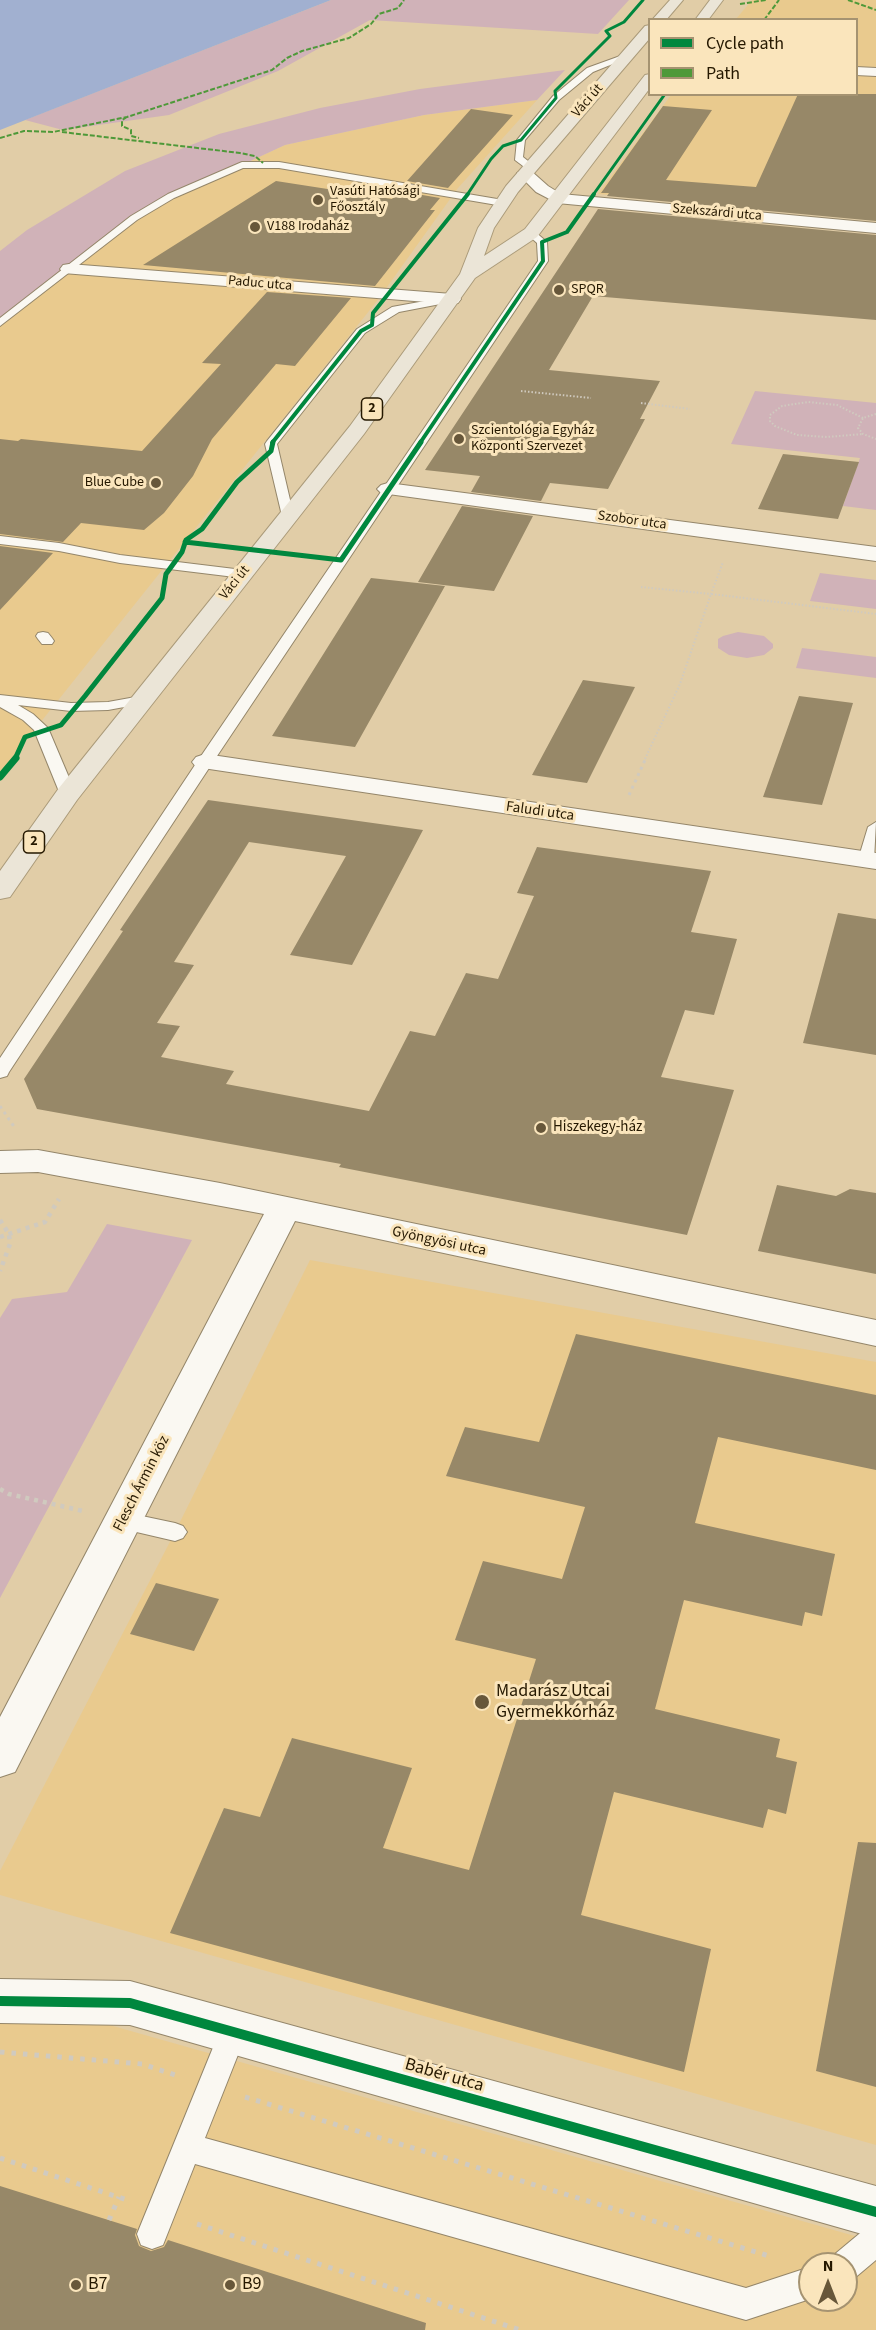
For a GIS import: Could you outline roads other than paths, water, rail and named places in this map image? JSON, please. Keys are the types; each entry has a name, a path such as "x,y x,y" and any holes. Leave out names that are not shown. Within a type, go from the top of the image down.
{"main road":[{"path":"660,18 677,0"},
{"path":"703,18 717,0"},
{"name":"Váci út","path":"0,891 68,794 357,430 469,274 486,228 503,203 528,170 648,32"},
{"path":"623,60 642,56"},
{"name":"Váci út","path":"469,274 531,233 648,81"}],"street":[{"path":"858,70 876,72"},
{"path":"528,170 542,189 557,198"},
{"name":"Szekszárdi utca","path":"557,198 876,228"},
{"name":"Paduc utca","path":"69,269 452,299"},
{"name":"Szobor utca","path":"388,489 876,554"},
{"name":"Faludi utca","path":"205,762 871,861"},
{"name":"Gyöngyösi utca","path":"0,1162 38,1161 220,1194 876,1333"},
{"name":"Flesch Ármin köz","path":"0,1759 284,1209"},
{"name":"Babér utca","path":"0,2001 130,2003 876,2212"}],"lane":[{"path":"528,170 518,158 521,140 556,98 590,70 623,60"},
{"path":"0,323 146,210 242,165 279,165 503,203"},
{"path":"0,1072 205,762 543,261 542,242 531,233"},
{"path":"288,517 271,444 363,329 381,321 396,309 452,299"},
{"path":"0,540 171,566 243,574"},
{"path":"0,700 71,707 108,706 141,700"},
{"path":"0,700 41,728 68,794"},
{"path":"871,861 876,827"},
{"path":"123,1521 175,1532"},
{"path":"157,2223 233,2032"},
{"path":"187,2147 746,2304 798,2287"},
{"path":"858,2255 876,2240"}],"water":[{"path":"0,0 331,0 0,130"}],"place":[{"name":"Vasúti Hatósági Főosztály","path":"318,200"},
{"name":"V188 Irodaház","path":"255,227"},
{"name":"SPQR","path":"559,290"},
{"name":"Szcientológia Egyház Központi Szervezet","path":"459,439"},
{"name":"Blue Cube","path":"156,483"},
{"name":"Hiszekegy-ház","path":"541,1128"},
{"name":"Madarász Utcai Gyermekkórház","path":"482,1702"},
{"name":"B7","path":"76,2285"},
{"name":"B9","path":"230,2285"}]}
